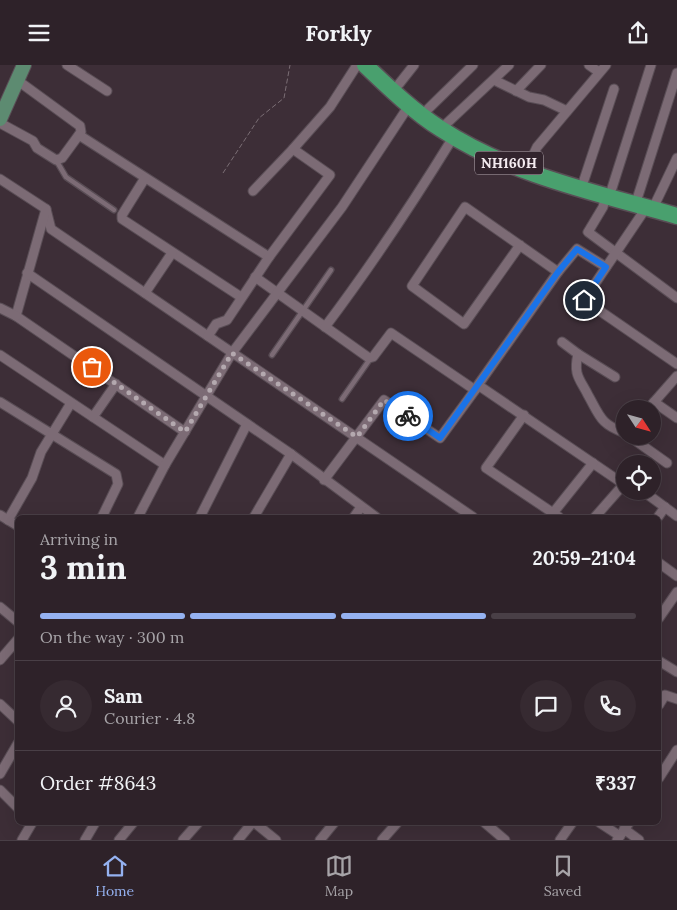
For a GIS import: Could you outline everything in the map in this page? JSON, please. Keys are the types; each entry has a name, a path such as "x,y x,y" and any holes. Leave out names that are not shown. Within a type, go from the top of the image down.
{"highway":[{"name":"NH160H","path":"369,66 399,84 450,130 484,153 609,192 677,208"},
{"name":"NH160H","path":"369,66 410,105 440,129 450,130"},
{"name":"NH160H","path":"528,167 584,180 609,192"},
{"name":"NH160H","path":"648,201 677,216"}],"main road":[{"path":"0,99 16,65"},
{"path":"0,121 24,65"}],"street":[{"path":"67,65 107,91"},
{"path":"399,84 414,65"},
{"path":"325,327 353,290 420,191 450,130 509,65"},
{"path":"516,91 541,65"},
{"path":"528,167 537,147 602,69 589,65"},
{"path":"651,65 609,192 603,207 587,230 677,298"},
{"path":"253,191 369,66"},
{"path":"428,109 470,66"},
{"path":"648,201 677,73"},
{"path":"0,121 33,141 37,148 56,160 62,158 81,132 80,126 17,80"},
{"path":"494,80 529,97 544,100 567,111"},
{"path":"584,180 614,89"},
{"path":"139,515 165,465 232,353 342,207 410,105"},
{"path":"79,135 269,257"},
{"path":"208,336 218,323 227,320 269,257 330,175 293,149"},
{"path":"677,158 584,300 677,363"},
{"path":"145,178 121,217 172,253 241,297"},
{"path":"0,179 46,209 51,229 470,515"},
{"path":"520,245 464,325 412,286 465,207 520,245 558,272"},
{"path":"16,315 46,209"},
{"path":"324,480 384,400 440,438 558,272 577,249 606,267"},
{"path":"145,293 172,253"},
{"path":"27,273 290,454 373,515"},
{"path":"255,277 371,358 391,333 477,388 524,415 616,479"},
{"path":"0,307 16,315 185,432"},
{"path":"562,342 615,377"},
{"path":"578,354 576,365 579,382 589,395 596,413 604,423 616,429"},
{"path":"0,355 165,465"},
{"path":"655,400 677,376"},
{"path":"93,417 116,383"},
{"path":"0,402 118,476 118,484 103,515"},
{"path":"15,524 4,517 32,478 41,452 71,403"},
{"path":"661,410 677,418"},
{"path":"524,415 486,468 556,515 594,463"},
{"path":"201,515 247,424"},
{"path":"642,445 667,463"},
{"path":"255,515 290,454"},
{"path":"597,515 616,494"},
{"path":"654,500 677,516"},
{"path":"355,515 361,507"},
{"path":"659,515 665,507"},
{"path":"661,564 677,576"},
{"path":"661,615 677,592"},
{"path":"0,607 15,620"},
{"path":"0,660 15,642"},
{"path":"661,662 677,672"},
{"path":"662,692 677,699"},
{"path":"0,703 15,718"},
{"path":"0,774 15,748"},
{"path":"662,766 677,749"},
{"path":"9,759 15,762"},
{"path":"0,790 15,805"},
{"path":"22,840 31,825"},
{"path":"85,840 94,825"},
{"path":"119,840 131,825"},
{"path":"183,840 196,825"},
{"path":"238,840 252,825"},
{"path":"257,825 276,840"},
{"path":"320,840 332,825"},
{"path":"382,840 395,825"},
{"path":"487,825 505,840"},
{"path":"560,840 571,825"},
{"path":"605,825 640,840"}],"lane":[{"path":"56,160 66,177 114,210"},
{"path":"272,355 331,270"},
{"path":"342,399 371,358"}],"path":[{"path":"223,173 259,119 284,98 290,65"}],"way so far":[{"path":"92,367 185,432 232,353 357,437 384,400 408,416"}],"route":[{"path":"408,416 440,438 558,272 577,249 580,249 606,267 584,300"}]}
